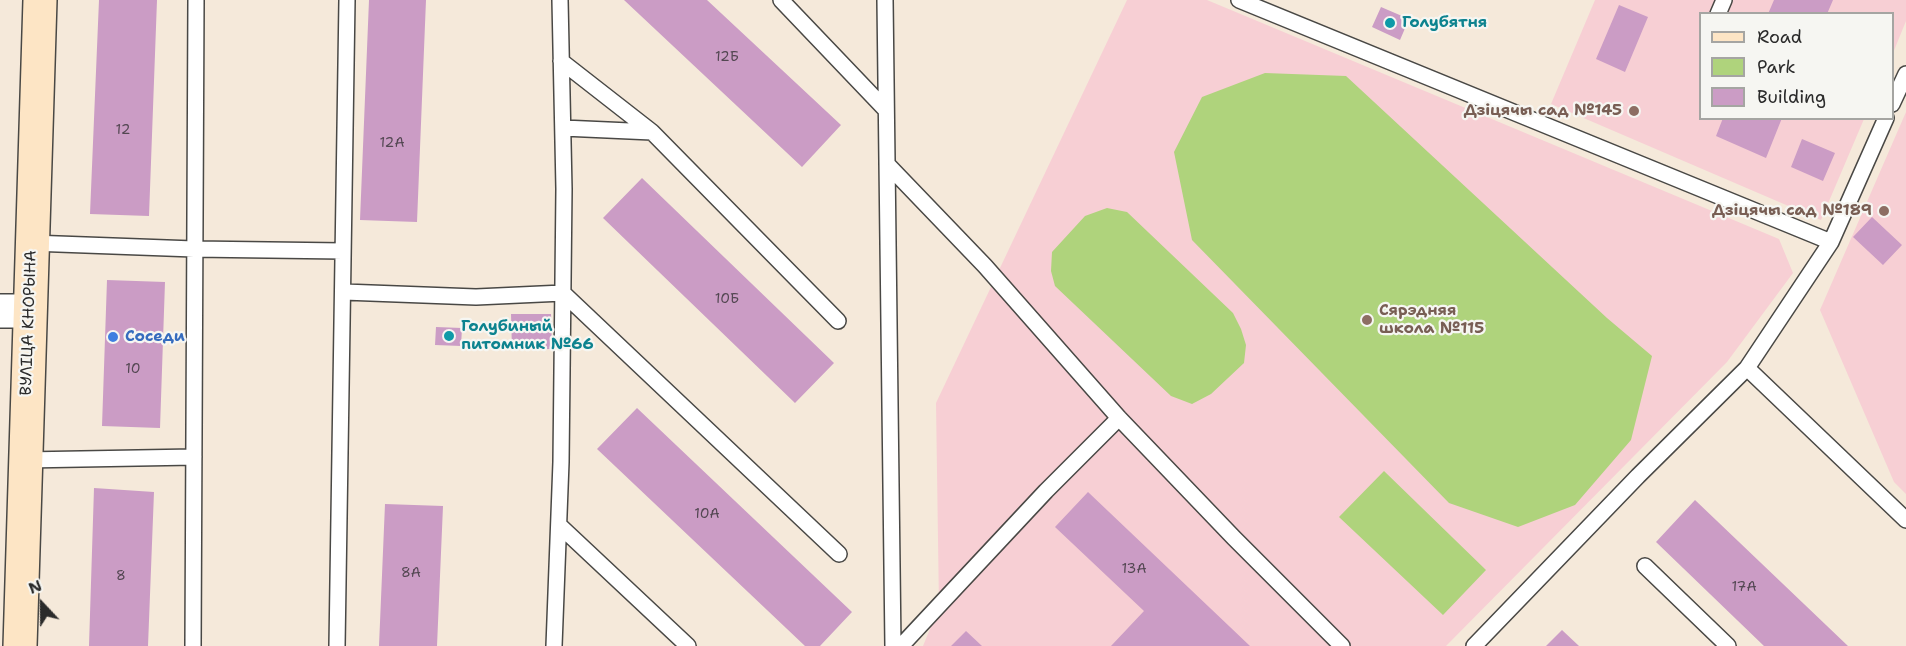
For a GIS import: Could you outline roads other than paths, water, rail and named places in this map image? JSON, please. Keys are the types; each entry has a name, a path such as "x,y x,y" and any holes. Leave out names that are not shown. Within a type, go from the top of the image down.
{"main road":[{"name":"ВУЛІЦА КНОРЫНА","path":"20,646 25,460 15,311 32,243 40,0"}],"lane":[{"path":"193,646 196,0"},
{"path":"338,646 347,0"},
{"path":"554,646 559,525 562,293 563,128 560,0"},
{"path":"781,0 886,110"},
{"path":"885,0 893,646"},
{"path":"1239,0 1831,242"},
{"path":"561,61 652,132 838,321"},
{"path":"1894,102 1906,74"},
{"path":"1474,646 1638,476 1747,368 1831,242 1885,120"},
{"path":"563,128 652,132"},
{"path":"887,164 990,272 1119,418 1342,646"},
{"path":"32,243 194,249 343,251"},
{"path":"344,292 476,297 562,293 839,554"},
{"path":"1747,368 1906,520"},
{"path":"901,646 1046,491 1119,418"},
{"path":"25,460 194,457"},
{"path":"559,525 688,646"},
{"path":"1645,566 1728,646"}],"place":[{"name":"Голубятня","path":"1390,23"},
{"name":"Дзіцячы сад №145","path":"1634,111"},
{"name":"Дзіцячы сад №189","path":"1884,211"},
{"name":"Сярэдняя школа №115","path":"1367,320"},
{"name":"Голубиный питомник №66","path":"449,336"},
{"name":"Соседи","path":"113,337"}]}
